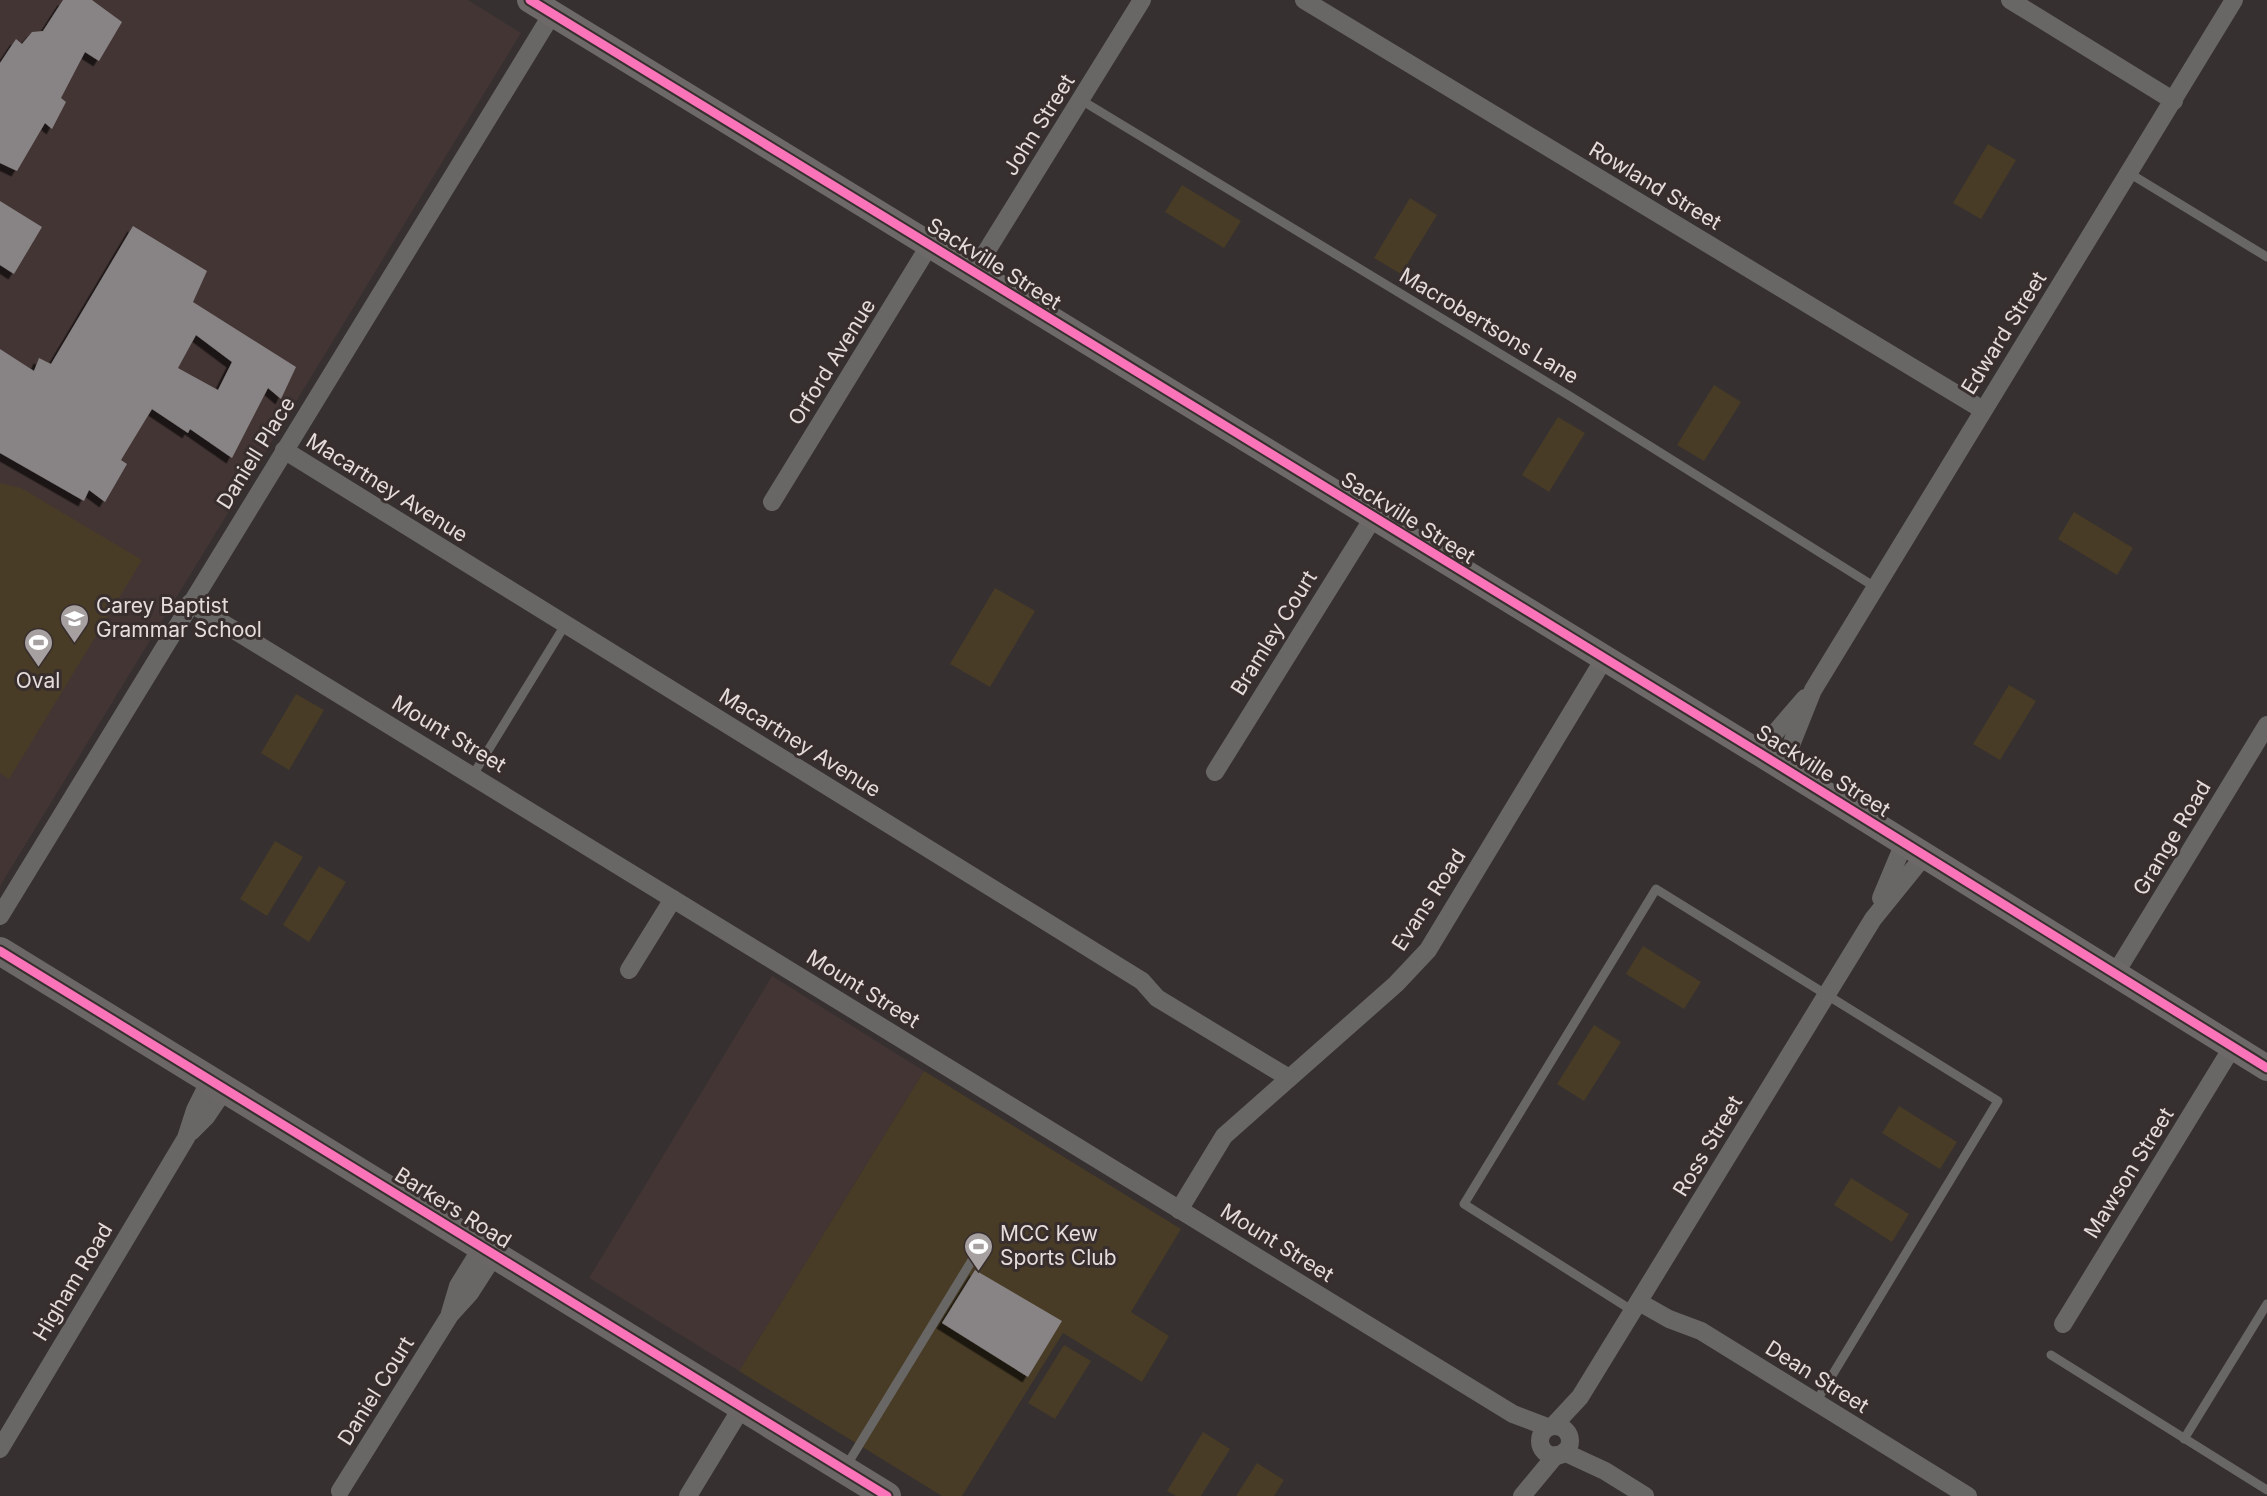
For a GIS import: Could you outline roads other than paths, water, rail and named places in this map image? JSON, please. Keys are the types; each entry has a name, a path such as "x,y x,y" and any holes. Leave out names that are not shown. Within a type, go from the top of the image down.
{"main road":[{"name":"Barkers Road","path":"0,951 887,1496"}],"street":[{"name":"Sackville Street","path":"530,0 1770,759 2267,1068"},
{"name":"John Street","path":"973,273 1142,0"},
{"name":"Rowland Street","path":"1304,0 1983,410"},
{"path":"2010,0 2174,101"},
{"name":"Edward Street","path":"1770,759 1774,734 1813,690 2234,0"},
{"name":"Daniell Place","path":"0,916 552,14"},
{"name":"Orford Avenue","path":"772,502 929,246"},
{"name":"Macartney Avenue","path":"284,450 1122,968 1142,981 1157,998 1289,1078"},
{"name":"Bramley Court","path":"1215,772 1373,518"},
{"name":"Mount Street","path":"190,603 1645,1496"},
{"name":"Evans Road","path":"1179,1210 1221,1139 1396,984 1428,950 1604,659"},
{"name":"Grange Road","path":"2115,974 2267,725"},
{"name":"Ross Street","path":"1524,1492 1914,849"},
{"path":"629,970 673,899"},
{"name":"Mawson Street","path":"2063,1324 2233,1046"},
{"name":"Higham Road","path":"0,1449 218,1084"},
{"name":"Daniel Court","path":"340,1491 450,1315 459,1286 488,1251"},
{"name":"Dean Street","path":"1636,1306 1701,1331 1968,1496"},
{"path":"688,1496 742,1407"}],"lane":[{"name":"Macrobertsons Lane","path":"1081,100 1573,398 1875,587"},
{"path":"2129,173 2267,257"},
{"path":"473,775 565,625"},
{"path":"1636,1306 1464,1204 1656,889 1998,1101 1816,1402"},
{"path":"843,1470 977,1252 985,1252"},
{"path":"2184,1439 2267,1304"},
{"path":"2051,1355 2267,1490"}],"place":[{"name":"Carey Baptist Grammar School","path":"75,644"},
{"name":"Oval","path":"38,668"},
{"name":"MCC Kew Sports Club","path":"979,1272"}]}
